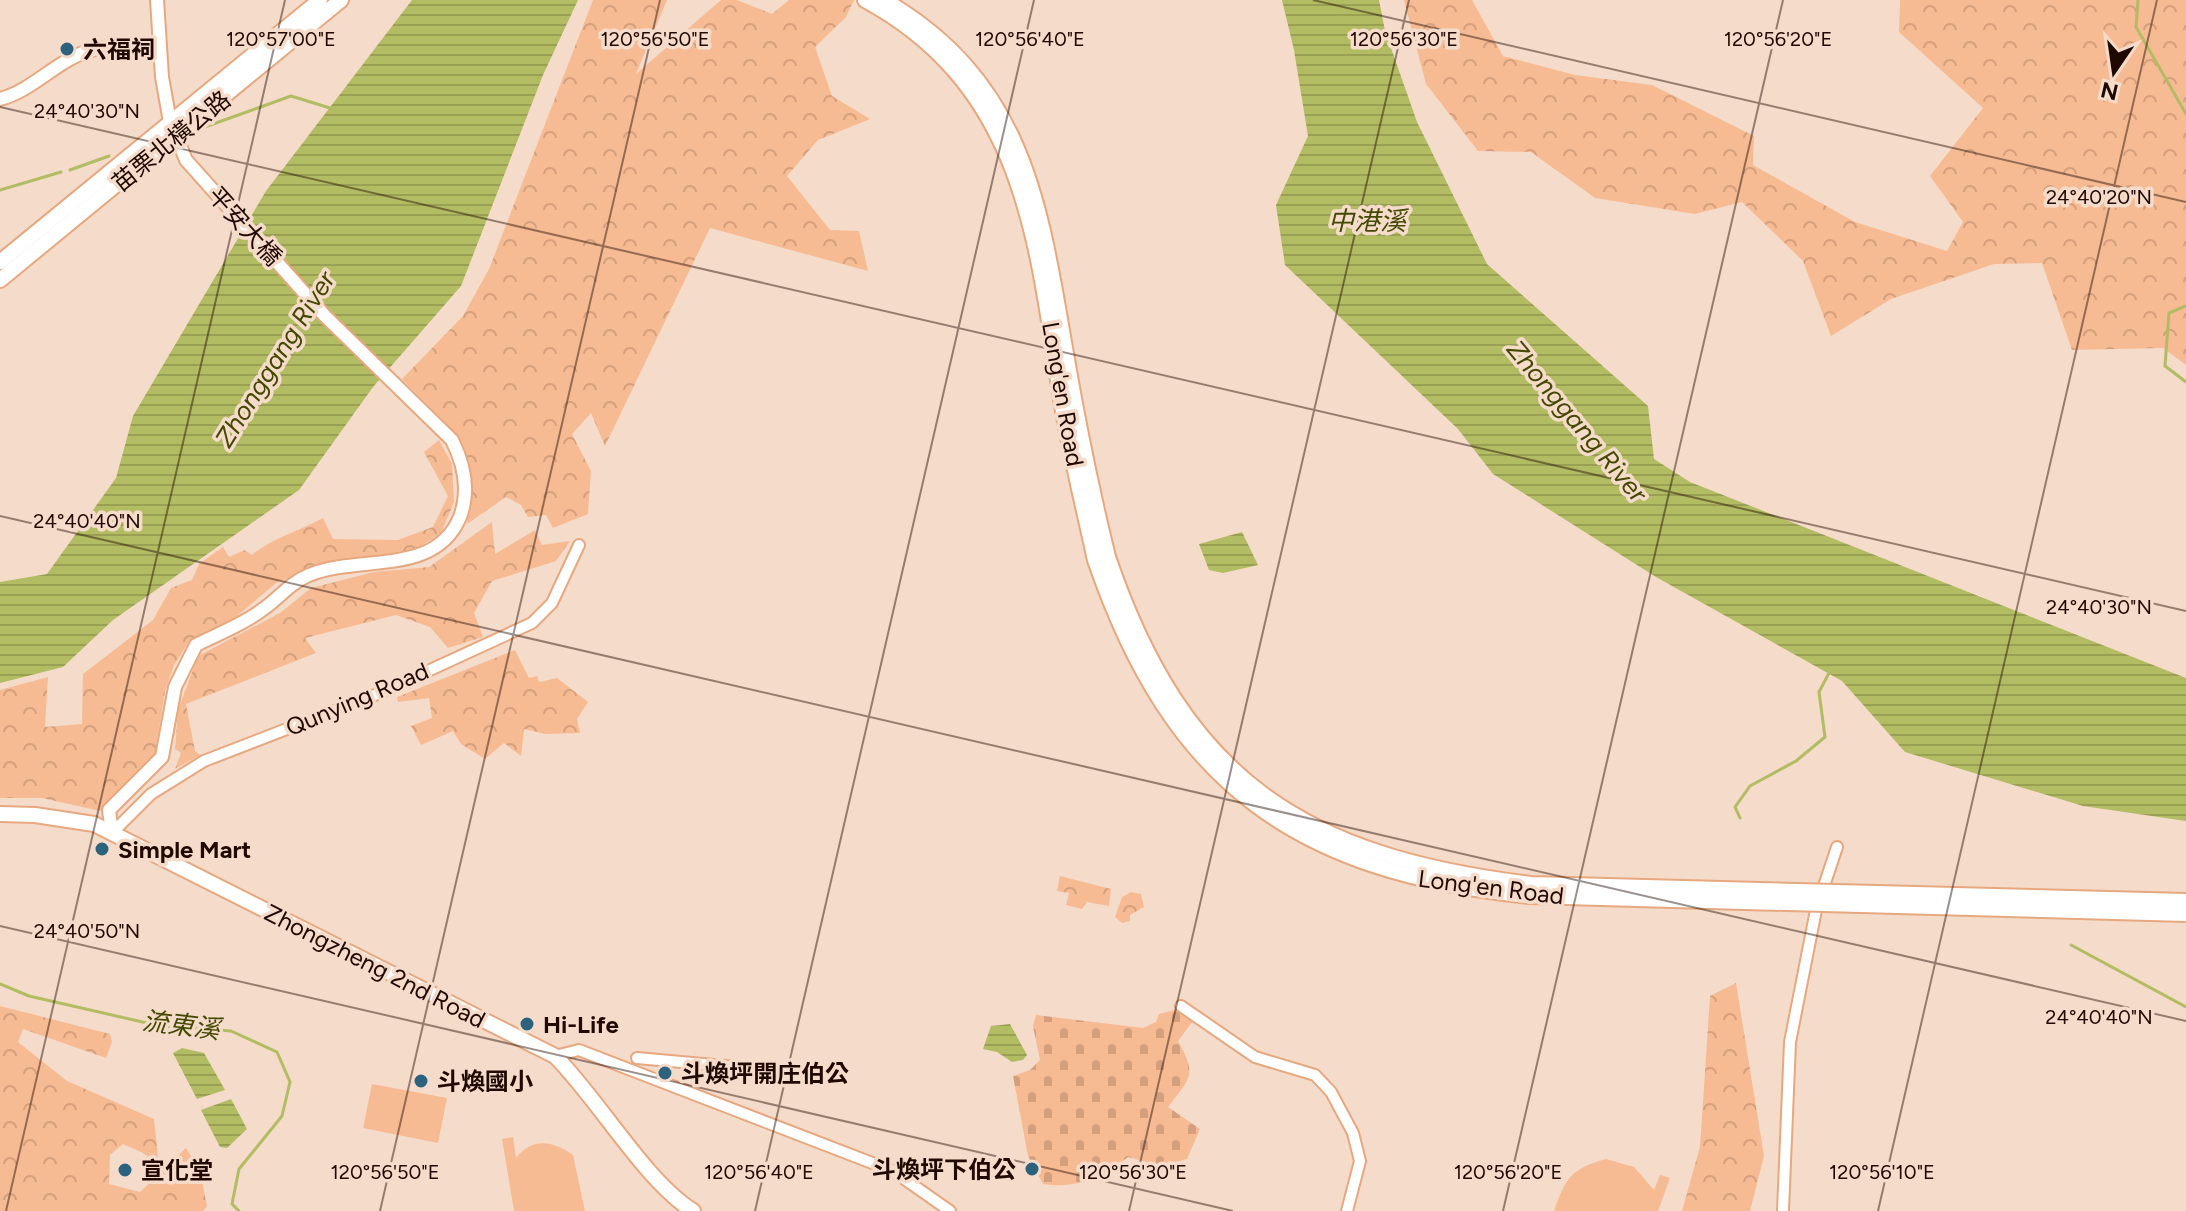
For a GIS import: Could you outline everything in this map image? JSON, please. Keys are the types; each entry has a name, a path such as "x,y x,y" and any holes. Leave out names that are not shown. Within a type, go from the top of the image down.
{"main road":[{"name":"苗栗北橫公路","path":"0,280 320,0"},
{"name":"苗栗北橫公路","path":"0,262 341,0"},
{"path":"865,0 902,23 942,56 981,103 1005,145 1039,227"},
{"path":"884,0 906,13 948,48 988,92 1015,139 1039,227"},
{"name":"Long'en Road","path":"1039,227 1102,558 1118,624 1147,682 1199,753 1237,791 1277,820 1365,864 1467,890 1529,896 2186,914"},
{"name":"Long'en Road","path":"1102,558 1159,676 1207,744 1245,781 1284,809 1369,852 1457,874 1531,884 2186,901"},
{"name":"Zhongzheng 2nd Road","path":"0,814 35,815 94,824 555,1056 582,1084 668,1193 693,1211"}],"street":[{"name":"平安大橋","path":"112,833 109,810 162,757 175,687 196,645 233,629 268,606 284,587 311,574 348,565 416,557 449,539 463,508 465,479 462,461 440,429 325,316 186,160 173,130 160,47 157,0"},
{"path":"0,99 19,94 56,68 94,49 160,47"},
{"name":"Qunying Road","path":"112,833 151,794 204,761 380,693 532,623 552,603 579,545"},
{"path":"1783,1211 1790,1042 1816,910 1837,847"},
{"path":"1181,1006 1255,1057 1315,1075 1331,1092 1353,1133 1360,1161 1347,1211"},
{"path":"555,1056 579,1050 893,1171 950,1211"},
{"path":"637,1058 736,1067"}],"green space":[{"path":"593,0 667,0 636,74 721,0 737,0 772,14 789,0 854,0 846,17 815,47 832,96 870,119 818,140 787,176 830,230 859,231 868,271 710,228 605,446 591,413 572,434 591,471 588,514 553,528 546,515 528,517 521,505 506,497 467,524 470,475 466,457 448,427 402,379 463,316 489,269"},
{"path":"1404,0 1472,0 1503,56 1575,75 1652,85 1754,136 1753,165 1855,222 1947,251 1963,222 1930,176 1983,108 1899,32 1900,0 2186,0 2186,365 2163,348 2072,350 2042,263 1994,264 1891,299 1831,336 1803,261 1742,202 1695,214 1595,198 1531,152 1478,151 1426,84"},
{"path":"439,440 452,464 454,502 441,533 413,551 335,560 276,583 230,622 190,640 174,665 165,691 155,753 138,775 100,811 42,798 0,798 0,690 48,677 45,727 82,724 83,674 153,620 171,588 192,580 199,564 223,547 229,557 245,550 252,555 323,518 333,539 398,540 433,527 448,496 424,452"},
{"path":"492,522 495,554 535,530 542,545 570,541 556,561 492,581 474,613 483,637 448,648 430,627 396,615 305,638 316,653 186,704 195,751 200,755 175,769 181,753 175,749 178,710 198,656 280,613 311,588 374,572 429,567"},
{"path":"515,650 529,678 537,676 539,682 557,678 588,702 577,719 580,733 545,734 524,729 521,756 504,743 485,759 461,744 453,731 421,745 411,726 432,718 429,698 398,702 397,697"},
{"path":"1060,876 1111,889 1109,906 1087,902 1082,909 1066,905 1069,893 1057,891"},
{"path":"1131,892 1141,894 1144,907 1130,915 1130,921 1122,923 1115,917 1122,897"},
{"path":"1736,983 1764,1156 1750,1211 1682,1211 1700,1147 1710,996"},
{"path":"0,1006 110,1034 112,1042 106,1058 23,1029 18,1042 67,1081 154,1119 159,1166 143,1153 123,1144 110,1155 109,1184 140,1192 186,1148 200,1171 207,1206 203,1211 0,1211"},
{"path":"1179,1009 1193,1021 1178,1041 1188,1061 1189,1076 1168,1107 1200,1129 1187,1159 1161,1166 1128,1157 1088,1180 1067,1185 1043,1184 1028,1156 1013,1076 1030,1070 1040,1060 1033,1026 1036,1015 1143,1028 1156,1022 1159,1014"},
{"path":"372,1084 447,1098 438,1143 363,1128"},
{"name":"斗煥國小","path":"513,1137 516,1158 529,1147 543,1143 573,1155 585,1211 514,1211 502,1139"},
{"path":"1606,1159 1634,1167 1654,1190 1660,1175 1670,1178 1658,1211 1554,1211 1571,1176"}],"water":[{"name":"Zhonggang River","path":"412,0 578,0 543,75 461,286 373,387 299,490 113,620 63,667 0,683 0,582 47,574 116,478 133,416 266,191"},
{"name":"中港溪","path":"1282,0 1379,0 1385,31 1417,122 1487,264 1648,406 1654,459 1690,482 2186,678 2186,821 2083,806 1905,752 1842,681 1656,577 1493,474 1458,429 1285,265 1276,205 1308,136"},
{"path":"1242,532 1258,565 1223,573 1209,570 1199,544"},
{"path":"1010,1024 1027,1055 1023,1060 1012,1062 997,1052 983,1049 991,1026"},
{"path":"182,1048 204,1053 225,1090 197,1099 173,1053"},
{"path":"231,1099 247,1129 227,1148 220,1147 201,1110"}],"waterway":[{"path":"2138,0 2136,27 2186,114"},
{"path":"202,128 291,96 330,108"},
{"path":"70,170 109,156"},
{"path":"0,190 61,172"},
{"path":"2186,306 2169,313 2165,366 2186,382"},
{"path":"1740,818 1735,807 1750,786 1796,761 1825,737 1819,692 1829,673"},
{"path":"2071,945 2186,1007"},
{"name":"流東溪","path":"0,984 29,996 160,1026 231,1031 277,1052 290,1082 282,1116 239,1169 232,1204 239,1211"}],"place":[{"name":"六福祠","path":"67,49"},
{"name":"Simple Mart","path":"102,849"},
{"name":"Hi-Life","path":"527,1024"},
{"name":"斗煥坪開庄伯公","path":"665,1073"},
{"name":"斗煥國小","path":"421,1081"},
{"name":"斗煥坪下伯公","path":"1032,1169"},
{"name":"宣化堂","path":"125,1170"}]}
